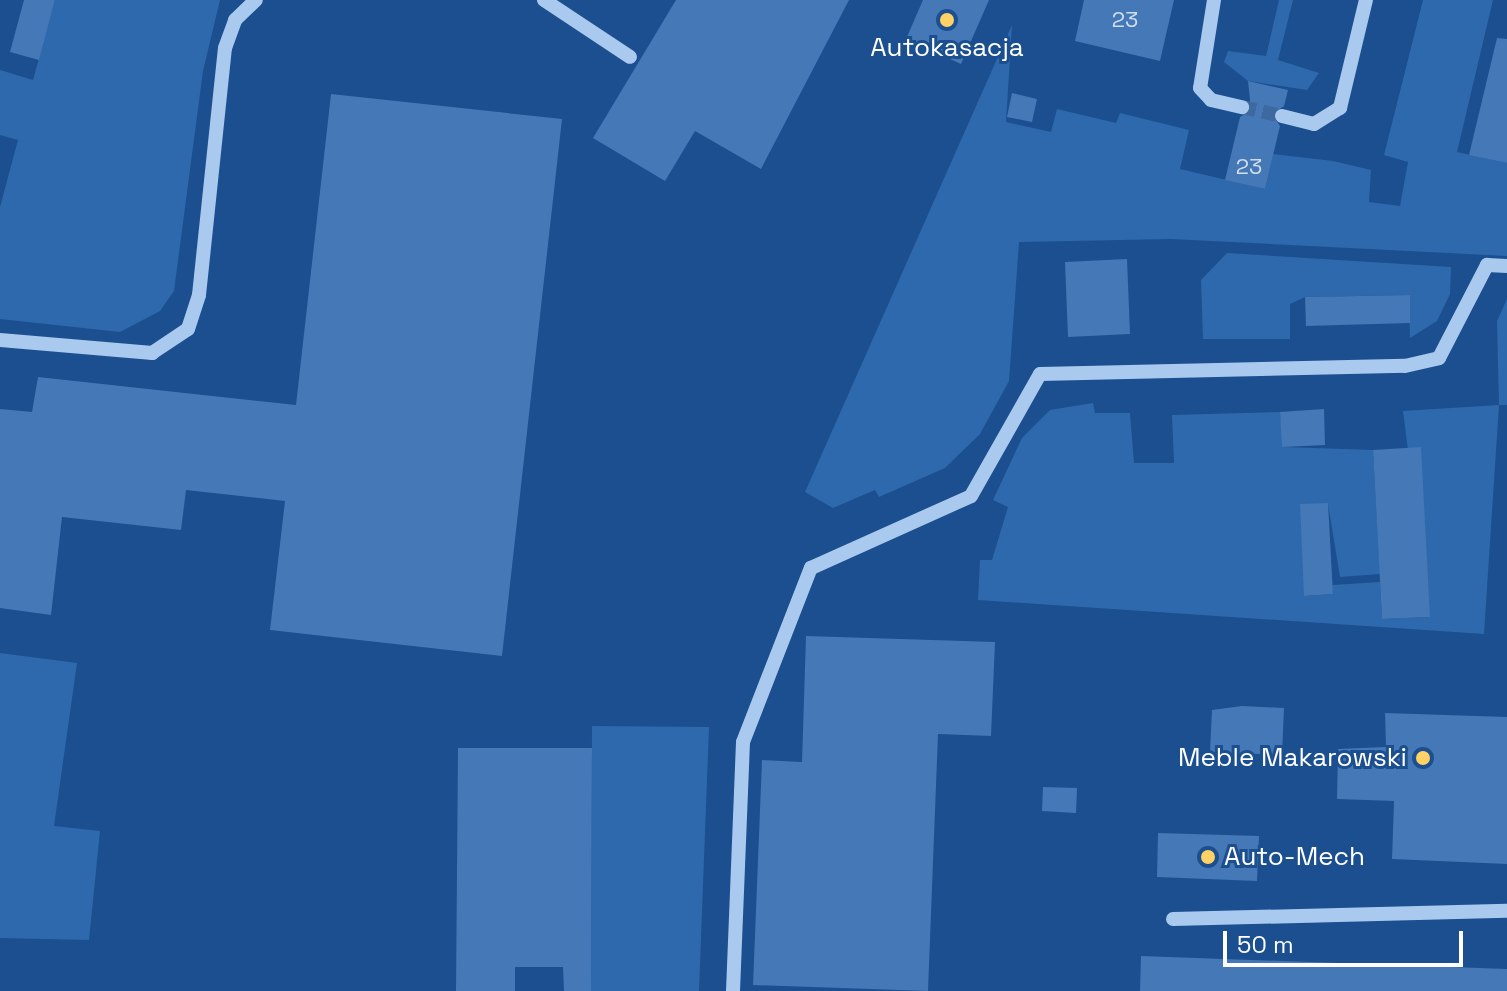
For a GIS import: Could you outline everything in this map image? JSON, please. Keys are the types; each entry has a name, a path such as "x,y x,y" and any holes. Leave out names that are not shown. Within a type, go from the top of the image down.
{"lane":[{"path":"0,340 152,353 188,329 199,295 225,48 235,20 256,0"},
{"path":"544,0 630,57"},
{"path":"1214,0 1200,88 1211,100 1242,107"},
{"path":"1282,116 1314,124 1340,108 1366,0"},
{"path":"733,991 743,742 811,568 971,496 1040,374 1405,366 1439,358 1487,265 1507,266"},
{"path":"1173,919 1507,911"}],"shaded area":[{"path":"55,0 220,0 203,71 174,291 160,311 120,332 0,319 0,207 18,140 0,135 0,70 33,80"},
{"path":"1279,0 1293,0 1278,60 1319,73 1307,90 1248,81 1224,62 1228,51 1266,56"},
{"path":"1423,0 1493,0 1457,152 1507,163 1507,256 1171,239 1019,242 1009,381 980,434 945,468 879,497 875,490 833,508 805,492 1012,25 1006,122 1051,132 1057,109 1116,123 1120,113 1189,130 1180,169 1265,189 1273,154 1333,161 1371,170 1369,202 1400,206 1408,162 1384,155"},
{"path":"1227,253 1451,267 1450,294 1437,321 1410,338 1409,295 1305,297 1290,304 1290,339 1203,339 1201,280"},
{"path":"1507,299 1507,405 1499,405 1497,321"},
{"path":"1093,403 1095,413 1130,413 1134,463 1174,463 1172,415 1280,412 1283,447 1373,450 1380,574 1340,577 1328,504 1301,504 1305,596 1333,594 1332,585 1380,582 1382,619 1429,617 1403,411 1499,405 1484,634 978,600 980,560 992,560 1008,507 993,500 1022,438 1050,410"},
{"path":"0,653 77,663 54,826 100,831 89,940 0,938"},
{"path":"592,726 709,727 699,991 591,991"}],"building":[{"path":"24,0 55,0 39,60 10,52"},
{"path":"676,0 849,0 761,169 695,131 665,181 593,138"},
{"name":"Autokasacja","path":"923,0 989,0 961,64 906,39"},
{"path":"1084,0 1174,0 1160,61 1075,41"},
{"path":"1497,38 1507,39 1507,163 1469,155"},
{"path":"1248,81 1288,90 1284,106 1272,114 1280,126 1265,189 1225,180 1240,117 1251,110"},
{"path":"1012,93 1037,99 1032,122 1007,117"},
{"path":"331,94 562,119 502,656 270,630 285,501 186,490 181,530 62,517 51,615 0,608 0,409 32,412 38,377 296,405"},
{"path":"1127,259 1130,334 1068,337 1065,262"},
{"path":"1410,295 1410,323 1306,326 1305,297"},
{"path":"1324,409 1325,445 1282,447 1280,412"},
{"path":"1421,447 1430,617 1382,619 1373,450"},
{"path":"1328,503 1333,594 1304,596 1300,504"},
{"path":"806,636 995,642 991,736 938,734 928,991 753,985 762,760 802,762"},
{"path":"1242,706 1284,708 1282,755 1210,752 1212,710"},
{"name":"Meble Makarowski","path":"1385,713 1507,717 1507,864 1392,859 1394,801 1337,799 1338,749 1386,747"},
{"path":"458,748 592,748 591,991 564,991 563,967 515,967 515,991 456,991"},
{"path":"1043,787 1077,788 1076,813 1042,811"},
{"name":"Auto-Mech","path":"1158,833 1259,836 1257,881 1157,877"},
{"path":"1141,956 1507,969 1507,991 1140,991"}],"tunnel":[{"path":"1242,107 1282,116"}],"place":[{"name":"Autokasacja","path":"947,20"},
{"name":"Meble Makarowski","path":"1423,758"},
{"name":"Auto-Mech","path":"1208,857"}]}
